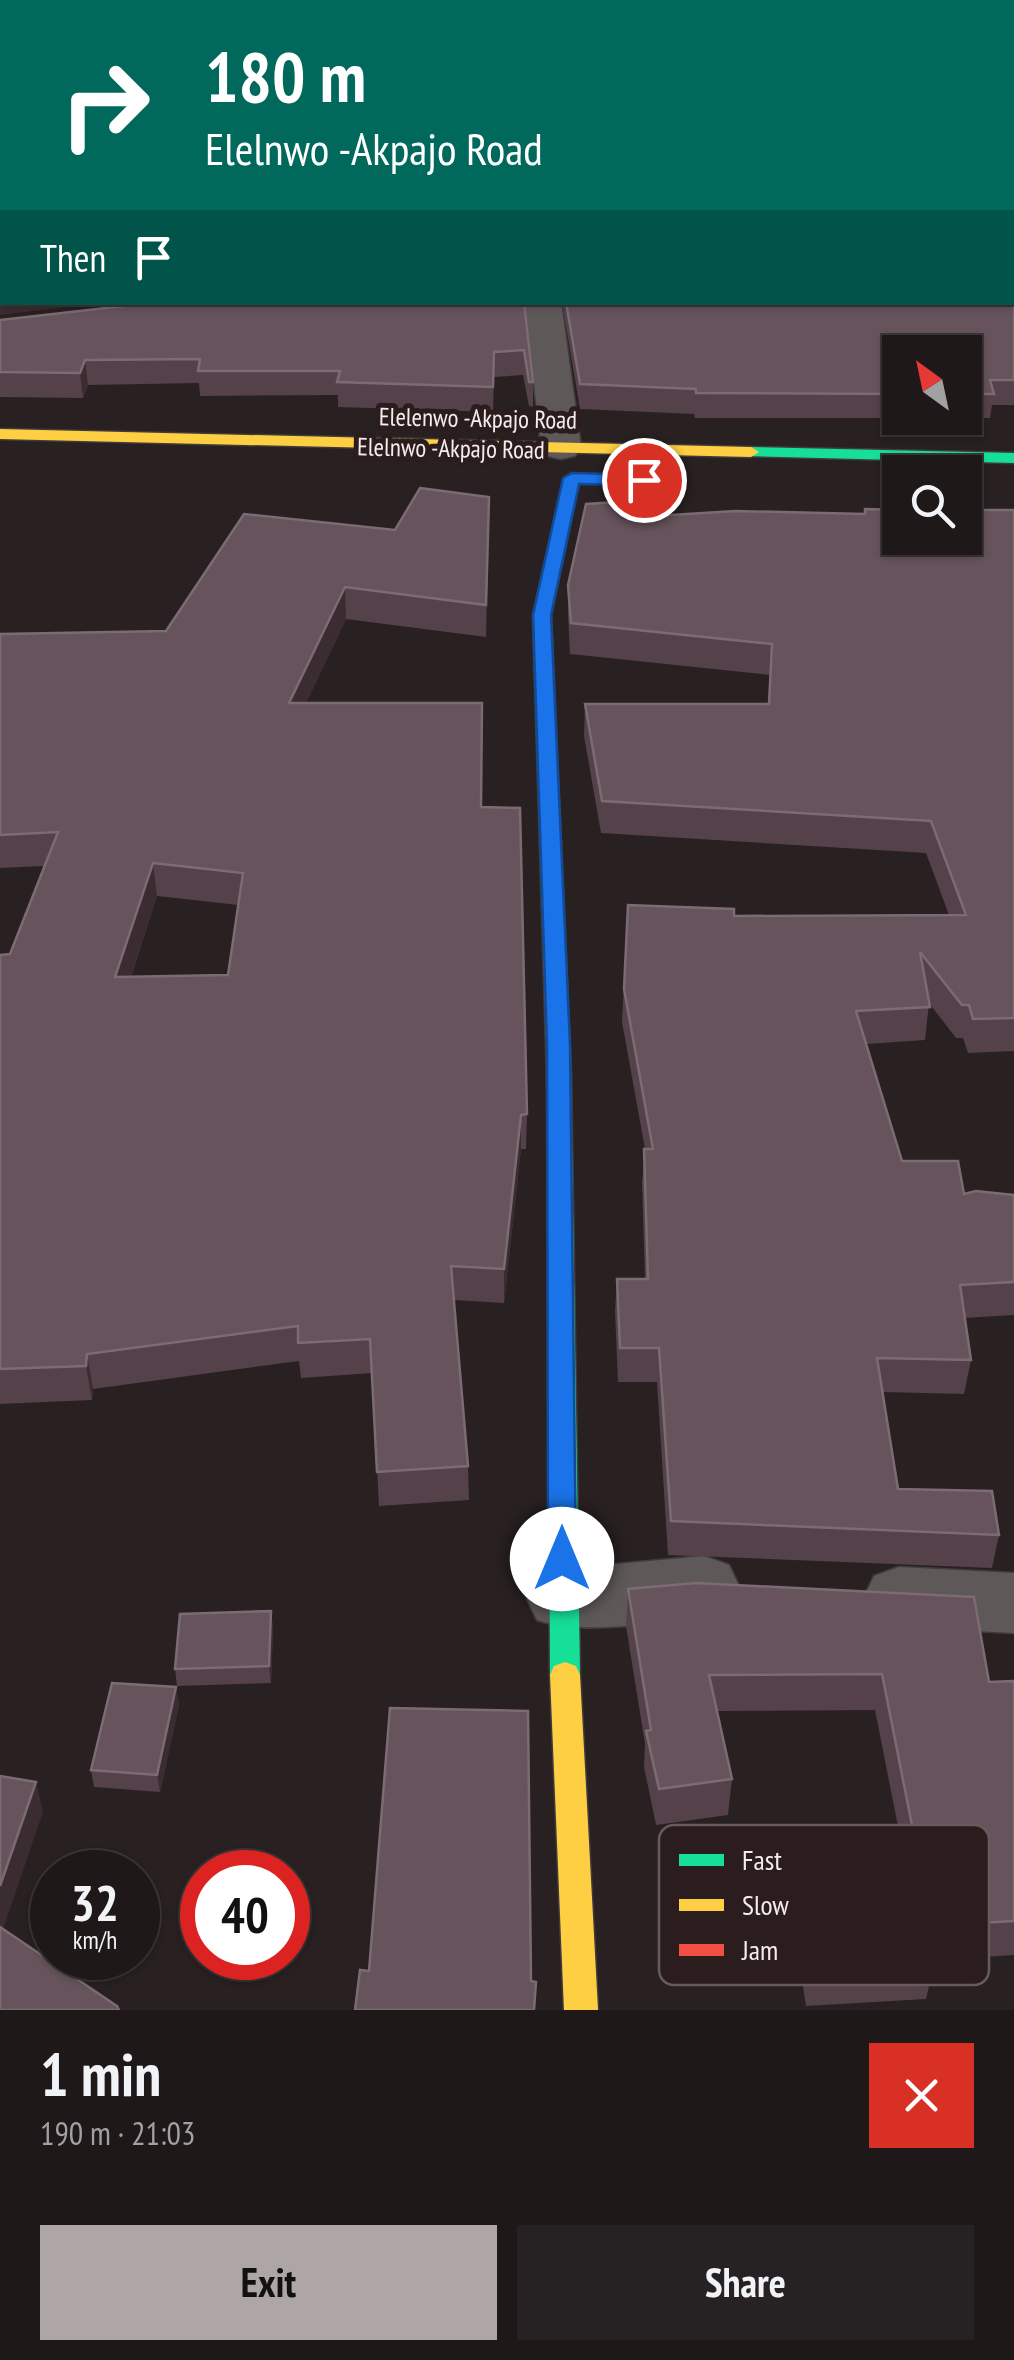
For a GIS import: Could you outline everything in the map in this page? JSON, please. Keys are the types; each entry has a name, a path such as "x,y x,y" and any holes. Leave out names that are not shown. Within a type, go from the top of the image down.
{"street":[{"path":"543,305 569,471 542,615 558,1045 562,1599 581,2010"},
{"name":"Elelenwo -Akpajo Road","path":"0,434 569,471 1014,458"},
{"path":"562,1599 693,1586 768,1590"},
{"path":"844,1594 1014,1604"}],"building":[{"path":"132,305 524,305 533,382 529,382 524,350 494,352 493,387 337,382 340,371 198,371 200,359 85,360 80,373 0,372 0,320"},
{"path":"567,305 1014,305 1014,380 990,380 994,394 982,394 982,335 882,335 882,394 696,393 696,389 580,384"},
{"path":"420,488 489,497 486,605 345,587 289,703 482,703 481,807 520,808 527,1114 521,1115 504,1269 451,1266 468,1466 377,1472 370,1339 298,1343 298,1326 87,1354 86,1366 0,1369 0,955 10,954 58,832 0,835 0,634 166,631 244,514 395,530","holes":["153,863 243,873 228,975 115,977"]},
{"path":"633,501 639,517 735,511 865,514 865,509 882,509 882,555 982,555 982,510 1014,510 1014,1018 973,1019 969,1005 962,1005 920,952 930,1007 856,1011 902,1161 958,1161 964,1194 976,1191 1014,1195 1014,1282 960,1285 971,1360 877,1358 898,1489 992,1491 999,1535 671,1521 659,1348 620,1348 617,1279 648,1279 644,1149 653,1149 624,989 628,905 734,909 734,916 966,915 931,821 602,801 585,704 769,704 772,644 571,623 568,585 586,504"},
{"path":"696,1583 974,1597 989,1682 1014,1681 1014,1921 989,1923 989,1825 912,1825 882,1674 709,1675 732,1779 659,1789 646,1731 651,1730 628,1589"},
{"path":"271,1611 269,1666 175,1669 180,1614"},
{"path":"112,1683 176,1687 157,1775 91,1770"},
{"path":"390,1708 528,1711 534,2010 355,2010 360,1970 369,1971"},
{"path":"0,1776 36,1782 0,1886"},
{"path":"0,1927 30,1947 30,1980 78,1980 119,2010 0,2010"}],"traffic: fast":[{"path":"751,452 1014,458"},
{"path":"559,1075 565,1675"}],"traffic: slow":[{"path":"0,434 751,452"},
{"path":"565,1675 581,2010"}],"traffic: jam":[{"path":"559,1075 542,615 572,478"}],"route":[{"path":"562,1559 558,1045 542,615 572,478 644,480"}]}
